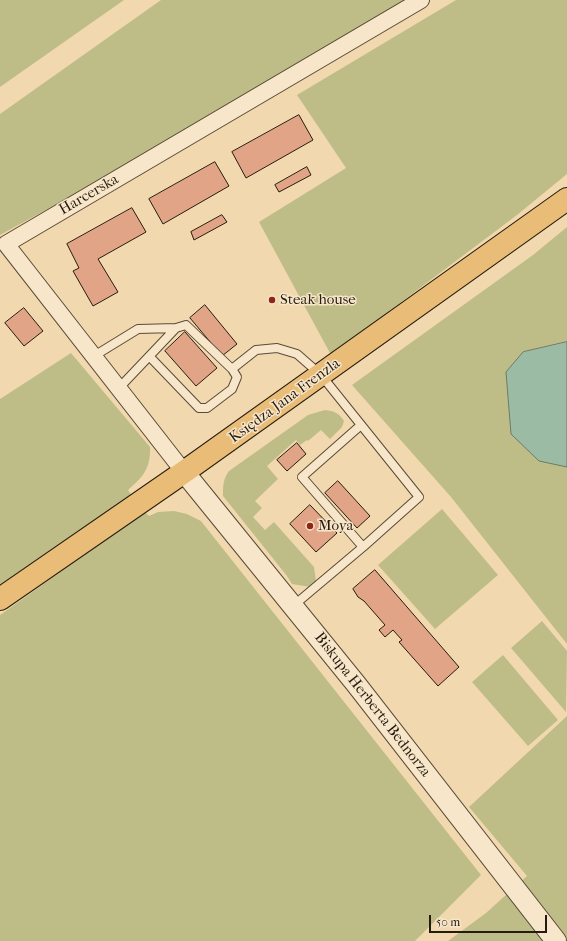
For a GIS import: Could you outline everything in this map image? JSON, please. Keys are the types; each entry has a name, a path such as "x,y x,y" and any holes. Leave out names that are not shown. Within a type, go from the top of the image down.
{"main road":[{"name":"Księdza Jana Frenzla","path":"0,599 184,472 567,199"}],"street":[{"name":"Harcerska","path":"184,472 94,356 3,245 421,0"},
{"name":"Biskupa Herberta Bednorza","path":"184,472 356,684 556,941"}],"lane":[{"path":"94,356 138,329 176,328 186,325 232,369 237,377 232,389 207,408 199,408 150,357"},
{"path":"119,388 176,328"},
{"path":"232,369 256,350 277,348 296,354 321,375 419,496 363,547 292,606"},
{"path":"361,425 302,477 363,547"}],"shaded area":[{"path":"0,0 124,0 0,87"},
{"path":"161,0 408,0 143,157 0,235 0,114"},
{"path":"456,0 567,0 567,174 517,215 331,355 259,222 346,168 297,95"},
{"path":"567,227 567,342 523,352 567,466 567,644 451,497 352,385 533,255"},
{"path":"567,342 567,467 539,461 511,434 506,372 523,352"},
{"path":"71,353 150,447 149,461 145,472 128,490 132,496 0,586 0,399"},
{"path":"325,410 334,412 340,416 344,421 342,427 330,439 321,430 308,441 307,440 300,445 296,440 267,466 278,479 255,501 262,508 253,517 265,530 274,522 314,567 316,581 314,585 310,587 292,584 223,496 223,486 224,480 229,471 308,415"},
{"path":"442,509 498,575 435,629 378,565"},
{"path":"174,511 187,514 201,521 481,875 415,941 0,941 0,615 145,512 149,516 158,512"},
{"path":"542,621 567,651 566,712 511,648"},
{"path":"503,655 558,720 528,746 472,682"},
{"path":"567,716 567,941 448,941 486,913 527,876 469,807"}],"building":[{"path":"299,115 313,140 246,178 232,152"},
{"path":"215,162 229,186 163,224 149,199"},
{"path":"307,167 311,175 279,192 275,185"},
{"path":"132,208 146,232 98,259 118,292 93,306 73,271 79,268 67,244"},
{"path":"222,215 227,222 194,240 191,232"},
{"path":"205,305 237,344 222,356 190,318"},
{"path":"24,308 43,331 24,346 5,323"},
{"path":"185,332 217,368 196,386 165,351"},
{"path":"297,443 306,454 287,471 277,460"},
{"path":"338,481 370,516 357,528 325,493"},
{"path":"310,505 337,533 316,552 290,524"},
{"path":"375,570 459,667 438,686 399,642 402,640 393,630 385,637 379,630 385,625 364,601 358,597 353,589"}],"place":[{"name":"Steak house","path":"272,300"},
{"name":"Moya","path":"310,526"}]}
